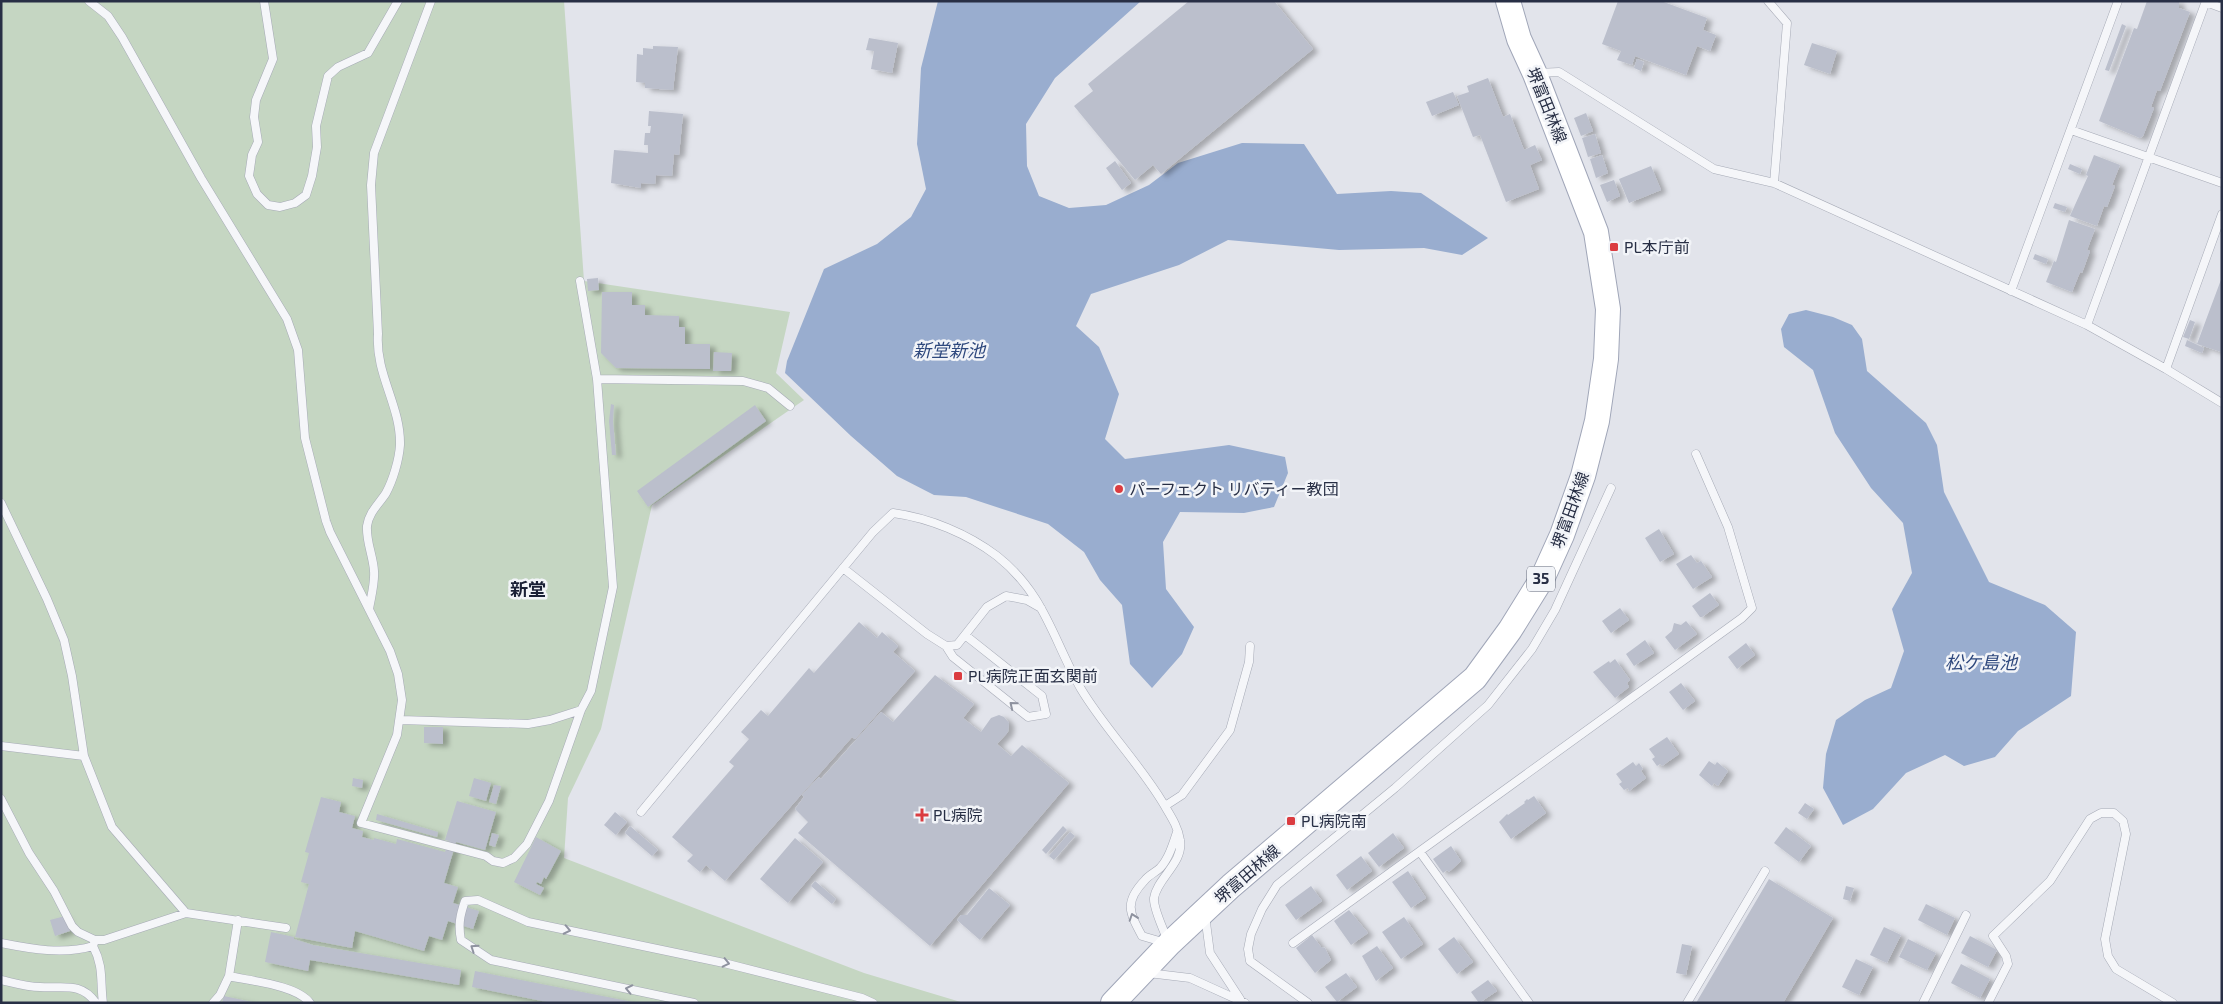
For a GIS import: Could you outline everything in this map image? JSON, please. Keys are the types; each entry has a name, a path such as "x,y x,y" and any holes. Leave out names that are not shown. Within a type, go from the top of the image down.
{"main road":[{"name":"堺富田林線","path":"1113,1003 1169,944 1205,911 1475,678 1510,630 1543,576 1562,536 1584,476 1597,421 1606,359 1608,309 1596,232 1535,74 1519,39 1508,1"}],"lane":[{"path":"89,1 108,16 122,37 201,178 288,319 298,350 305,438 326,521 378,624 398,674 402,700 401,720 397,735 361,823 486,856 493,861 503,863 514,858 527,844 549,801 581,710 591,691 612,587 596,379 580,281"},
{"path":"264,1 273,59 256,100 254,117 258,142 252,155 249,176 257,194 268,205 280,207 294,203 306,195 312,176 317,147 316,126 328,76 338,67 368,53 398,1"},
{"path":"369,609 374,571 369,549 368,525 373,509 386,493 395,469 400,447 399,421 380,368 377,349 371,185 374,153 431,1"},
{"path":"1768,1 1788,23 1774,183"},
{"path":"2011,292 2118,1"},
{"path":"2086,325 2206,2 2222,8"},
{"path":"1535,74 1559,72 1714,169 1774,183 2086,325 2166,368 2222,404"},
{"path":"2070,130 2222,183"},
{"path":"2166,368 2222,214"},
{"path":"596,379 743,381 768,388 790,406"},
{"path":"1293,943 1742,618 1752,608 1728,527 1696,454"},
{"path":"1308,1003 1250,961 1248,949 1251,934 1262,909 1277,885 1395,788 1488,706 1532,649 1555,610 1611,488"},
{"path":"1,503 47,599 64,640 72,676 84,756 112,827 186,913"},
{"path":"641,812 873,532 893,513 909,516 948,528 997,556 1023,581 1043,609 1081,689 1176,823 1181,841 1178,852 1154,898 1155,908 1169,944"},
{"path":"843,568 927,634 946,646 953,657 1028,717 1046,714 1042,696 965,636"},
{"path":"946,646 957,645 987,607 1006,596 1027,600 1043,609"},
{"path":"1165,806 1182,795 1230,730 1249,662 1250,646"},
{"path":"401,720 528,724 550,720 581,710"},
{"path":"1,746 84,756"},
{"path":"1,799 29,853 54,892 72,926 94,943 103,976 103,1003"},
{"path":"1988,1003 2008,964 2006,956 1993,936 2050,881 2090,819 2100,814 2114,813 2124,821 2126,834 2105,939 2108,956 2116,969 2173,1003"},
{"path":"1169,944 1142,936 1130,915 1131,900 1145,880 1160,867 1169,854 1177,832"},
{"path":"1420,852 1528,1003"},
{"path":"1688,1003 1765,871"},
{"path":"694,1003 491,960 461,940 458,928 465,901 478,900 528,922 724,963 862,998 873,1003"},
{"path":"1205,911 1210,953 1243,1001"},
{"path":"1,943 53,950 94,943 186,913 286,928"},
{"path":"1923,1003 1966,915"},
{"path":"213,1003 220,995 229,976 238,920"},
{"path":"1143,972 1190,978 1243,1001"},
{"path":"229,976 286,988 307,999 310,1003"},
{"path":"1,980 40,988 66,986 90,993 96,1003"}],"green space":[{"path":"1,1 564,1 584,281 790,312 776,373 804,400 652,505 601,729 568,798 564,858 864,973 964,1003 1,1003"}],"water":[{"name":"新堂新池","path":"938,1 1141,1 1055,78 1026,124 1027,166 1039,196 1069,208 1106,205 1149,185 1178,163 1242,143 1304,144 1337,194 1391,191 1421,193 1488,238 1462,255 1424,248 1339,250 1228,240 1179,265 1091,294 1076,326 1099,347 1119,394 1105,439 1125,459 1229,445 1285,457 1288,473 1274,507 1244,513 1180,512 1163,542 1166,589 1194,627 1182,654 1152,688 1130,664 1122,605 1100,580 1084,552 1048,524 966,497 934,495 897,476 851,436 785,373 787,361 824,269 877,244 911,217 926,189 917,144 921,68"},
{"name":"松ケ島池","path":"1806,310 1833,317 1852,325 1862,339 1867,371 1926,423 1937,445 1944,492 1989,582 2045,605 2076,632 2071,696 2018,731 1995,757 1964,766 1945,755 1906,773 1873,809 1843,825 1823,788 1826,754 1836,720 1865,700 1891,688 1904,651 1892,609 1912,573 1903,523 1871,488 1835,433 1813,370 1784,347 1781,329 1789,314"}],"building":[{"path":"1189,1 1274,1 1313,49 1161,174 1153,165 1135,180 1074,106 1093,91 1088,84"},
{"path":"1618,1 1661,1 1707,18 1703,30 1716,35 1710,51 1697,46 1686,75 1635,56 1632,65 1617,60 1621,51 1602,44"},
{"path":"2147,1 2179,1 2179,8 2190,12 2160,91 2157,90 2151,107 2154,108 2143,136 2140,138 2099,121 2134,28 2137,29"},
{"path":"2122,24 2126,26 2109,71 2105,70"},
{"path":"869,38 898,43 892,73 871,69 874,51 866,50"},
{"path":"1812,43 1837,51 1830,74 1804,65"},
{"path":"653,46 678,47 673,90 645,88 645,83 636,82 637,54 643,55 643,48 653,49"},
{"path":"1637,59 1644,62 1641,71 1634,68"},
{"path":"1488,78 1503,117 1510,114 1524,150 1535,145 1542,160 1530,165 1539,189 1506,202 1480,135 1473,137 1457,96 1469,92 1467,86"},
{"path":"1453,92 1459,105 1432,116 1426,102"},
{"path":"649,111 683,114 679,155 674,154 672,176 656,175 655,184 641,183 641,188 611,183 614,150 648,153 648,145 644,145 645,133 650,133 651,126 648,126"},
{"path":"1586,113 1593,131 1581,136 1574,118"},
{"path":"1595,134 1601,153 1588,157 1582,138"},
{"path":"1602,155 1608,173 1596,178 1590,159"},
{"path":"2094,155 2120,165 2112,185 2115,186 2107,207 2104,206 2097,226 2070,216 2088,176 2086,175"},
{"path":"1115,161 1131,183 1122,190 1106,168"},
{"path":"2070,164 2082,169 2080,174 2068,169"},
{"path":"1651,166 1661,190 1629,203 1619,179"},
{"path":"1614,180 1620,196 1607,202 1600,185"},
{"path":"2055,203 2067,207 2065,212 2053,208"},
{"path":"2069,220 2095,229 2087,250 2090,251 2082,273 2080,272 2072,292 2046,282 2054,261 2056,262"},
{"path":"2035,254 2048,259 2046,264 2033,259"},
{"path":"2222,277 2222,349 2221,352 2197,344"},
{"path":"598,278 599,290 588,291 587,279"},
{"path":"602,292 632,292 632,305 645,305 645,315 679,316 679,327 685,327 685,344 710,344 710,369 616,368 601,353"},
{"path":"2190,320 2195,322 2189,339 2183,337"},
{"path":"2187,340 2204,348 2202,353 2185,346"},
{"path":"714,352 732,353 731,371 713,371"},
{"path":"611,404 614,405 613,421 616,455 612,455 609,421"},
{"path":"755,405 766,421 648,507 637,491"},
{"path":"1659,529 1674,554 1660,562 1645,538"},
{"path":"1691,555 1697,563 1701,561 1712,577 1693,589 1676,564"},
{"path":"1710,593 1719,605 1700,617 1692,606"},
{"path":"1620,608 1629,620 1611,633 1602,621"},
{"path":"1686,621 1697,634 1675,650 1665,637 1672,631 1674,623 1681,625"},
{"path":"859,622 877,638 882,632 898,646 893,652 915,671 855,739 852,737 725,881 706,865 700,872 687,861 693,855 672,837 734,766 729,762 749,739 741,732 761,710 768,716 809,668 814,673"},
{"path":"1645,640 1654,653 1634,666 1626,654"},
{"path":"1746,643 1755,655 1737,669 1728,657"},
{"path":"1615,659 1630,680 1627,683 1629,687 1615,698 1593,672"},
{"name":"PL病院","path":"935,675 974,704 963,718 981,732 991,718 999,715 1004,717 1009,723 1008,732 997,744 1011,756 1022,745 1069,783 930,946 798,833 808,822 795,809 804,797 802,795 819,777 821,779 881,712 893,722"},
{"path":"1681,683 1695,701 1683,710 1669,692"},
{"path":"424,727 443,727 443,744 424,743"},
{"path":"1667,737 1679,754 1662,766 1660,764 1657,766 1652,759 1655,757 1649,749"},
{"path":"1709,761 1715,765 1717,762 1728,771 1718,786 1714,783 1712,786 1699,775"},
{"path":"1633,762 1636,766 1639,763 1643,769 1641,771 1646,778 1629,791 1628,788 1624,790 1619,784 1622,782 1616,774"},
{"path":"353,778 363,780 362,788 352,786"},
{"path":"474,778 491,783 486,801 469,796"},
{"path":"494,785 501,786 496,804 489,802"},
{"path":"1534,796 1546,813 1511,839 1499,822 1507,814 1525,803 1527,799"},
{"path":"321,797 341,802 339,812 355,816 352,828 363,831 362,837 396,844 397,839 445,852 449,841 445,840 457,801 496,812 485,850 456,842 444,883 458,887 453,903 479,911 473,929 448,921 442,940 429,936 424,951 355,931 352,948 295,937 309,884 301,882 309,853 305,852"},
{"path":"1805,803 1814,809 1807,819 1798,813"},
{"path":"615,812 627,822 616,835 604,825"},
{"path":"377,814 438,832 437,837 376,820"},
{"path":"630,826 658,850 652,856 625,833"},
{"path":"1063,826 1067,830 1046,854 1042,850"},
{"path":"1786,827 1811,846 1799,862 1774,843"},
{"path":"1070,832 1075,836 1054,860 1049,856"},
{"path":"492,833 499,835 495,847 489,845"},
{"path":"1393,833 1404,848 1379,867 1368,853"},
{"path":"536,837 561,851 546,879 544,877 541,884 537,882 536,884 544,888 540,895 514,882"},
{"path":"795,838 823,862 788,903 760,879"},
{"path":"1451,846 1461,861 1449,872 1447,870 1443,873 1433,859"},
{"path":"1361,856 1372,871 1347,890 1336,875"},
{"path":"1408,871 1426,898 1411,908 1392,882"},
{"path":"1769,879 1833,918 1783,1003 1696,1003"},
{"path":"815,881 836,899 832,904 811,886"},
{"path":"1311,886 1322,901 1296,920 1285,905"},
{"path":"1846,886 1854,888 1850,901 1843,899"},
{"path":"989,888 1010,905 980,940 957,920 961,915 967,915"},
{"path":"1926,904 1955,918 1947,935 1918,920"},
{"path":"1349,910 1368,933 1351,945 1334,921"},
{"path":"65,916 70,931 55,936 50,920"},
{"path":"1404,917 1423,944 1401,959 1382,932"},
{"path":"1884,927 1901,935 1887,963 1870,955"},
{"path":"271,932 294,937 294,939 313,945 461,970 459,985 310,960 308,971 265,962"},
{"path":"1312,935 1321,947 1325,948 1331,960 1315,973 1296,948"},
{"path":"1970,936 1997,950 1988,967 1961,953"},
{"path":"1454,937 1473,962 1457,974 1438,949"},
{"path":"1908,939 1936,953 1927,970 1899,957"},
{"path":"1682,944 1692,946 1686,975 1676,973"},
{"path":"1377,946 1393,968 1376,981 1362,956"},
{"path":"1856,959 1873,967 1859,995 1842,987"},
{"path":"1961,964 1990,979 1980,998 1951,983"},
{"path":"475,971 633,1003 552,1003 472,987"},
{"path":"1346,973 1357,987 1337,1002 1325,987"},
{"path":"1488,980 1497,991 1479,1003 1471,992"},
{"path":"224,996 252,1002 252,1003 222,1003"}],"place":[{"name":"PL本庁前","path":"1614,247"},
{"name":"パーフェクト リバティー教団","path":"1119,489"},
{"name":"PL病院正面玄関前","path":"958,676"},
{"name":"PL病院","path":"922,815"},
{"name":"PL病院南","path":"1291,821"}],"district":[{"name":"新堂","path":"528,590"}]}
